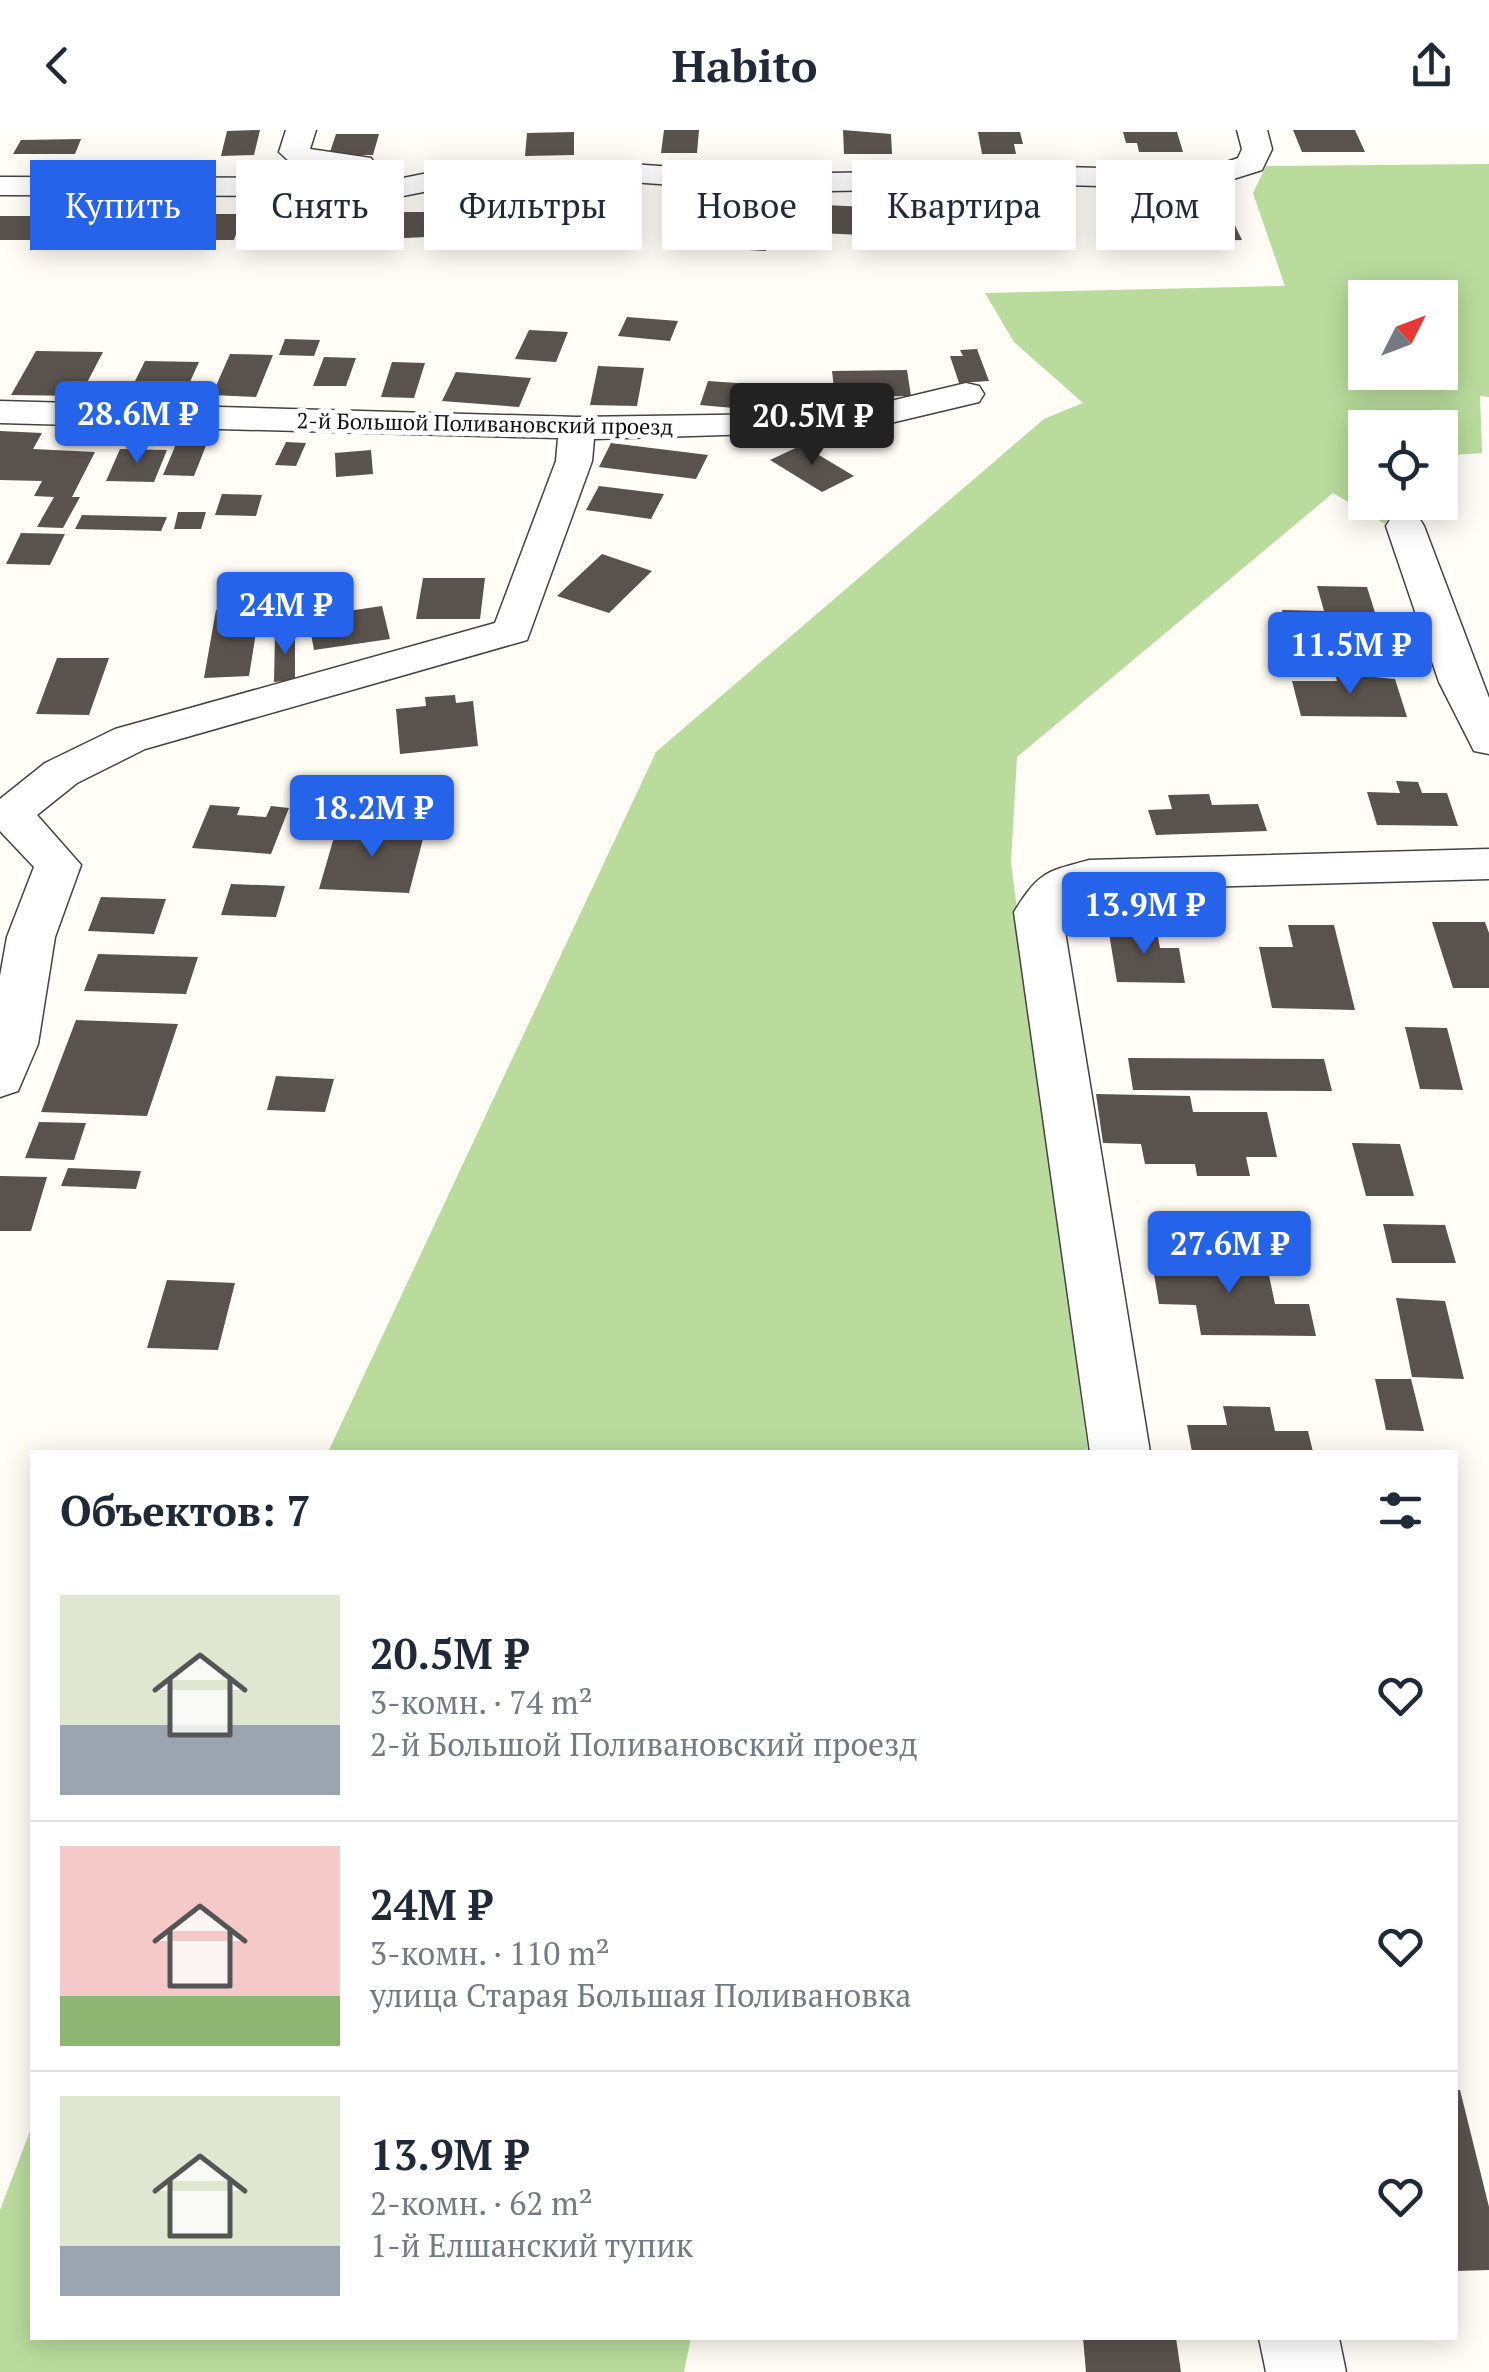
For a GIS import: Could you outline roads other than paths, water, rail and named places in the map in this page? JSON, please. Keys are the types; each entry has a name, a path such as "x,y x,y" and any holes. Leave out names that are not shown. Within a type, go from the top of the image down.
{"street":[{"path":"301,130 294,152 314,161 424,166"},
{"path":"642,162 770,183 888,181 941,159 1100,177 1224,173 1252,164 1257,149 1252,130"},
{"path":"598,160 630,160"},
{"path":"0,186 424,184"},
{"name":"2-й Большой Поливановский проезд","path":"0,412 577,428 857,420 966,394"},
{"path":"0,1078 14,1044 31,937 58,866 5,815 61,773 130,739 513,631 574,460 577,428"},
{"path":"1405,526 1460,682 1489,741"},
{"path":"1120,1450 1038,912 1057,885 1089,874 1489,864"},
{"path":"1298,2340 1306,2372"}]}
